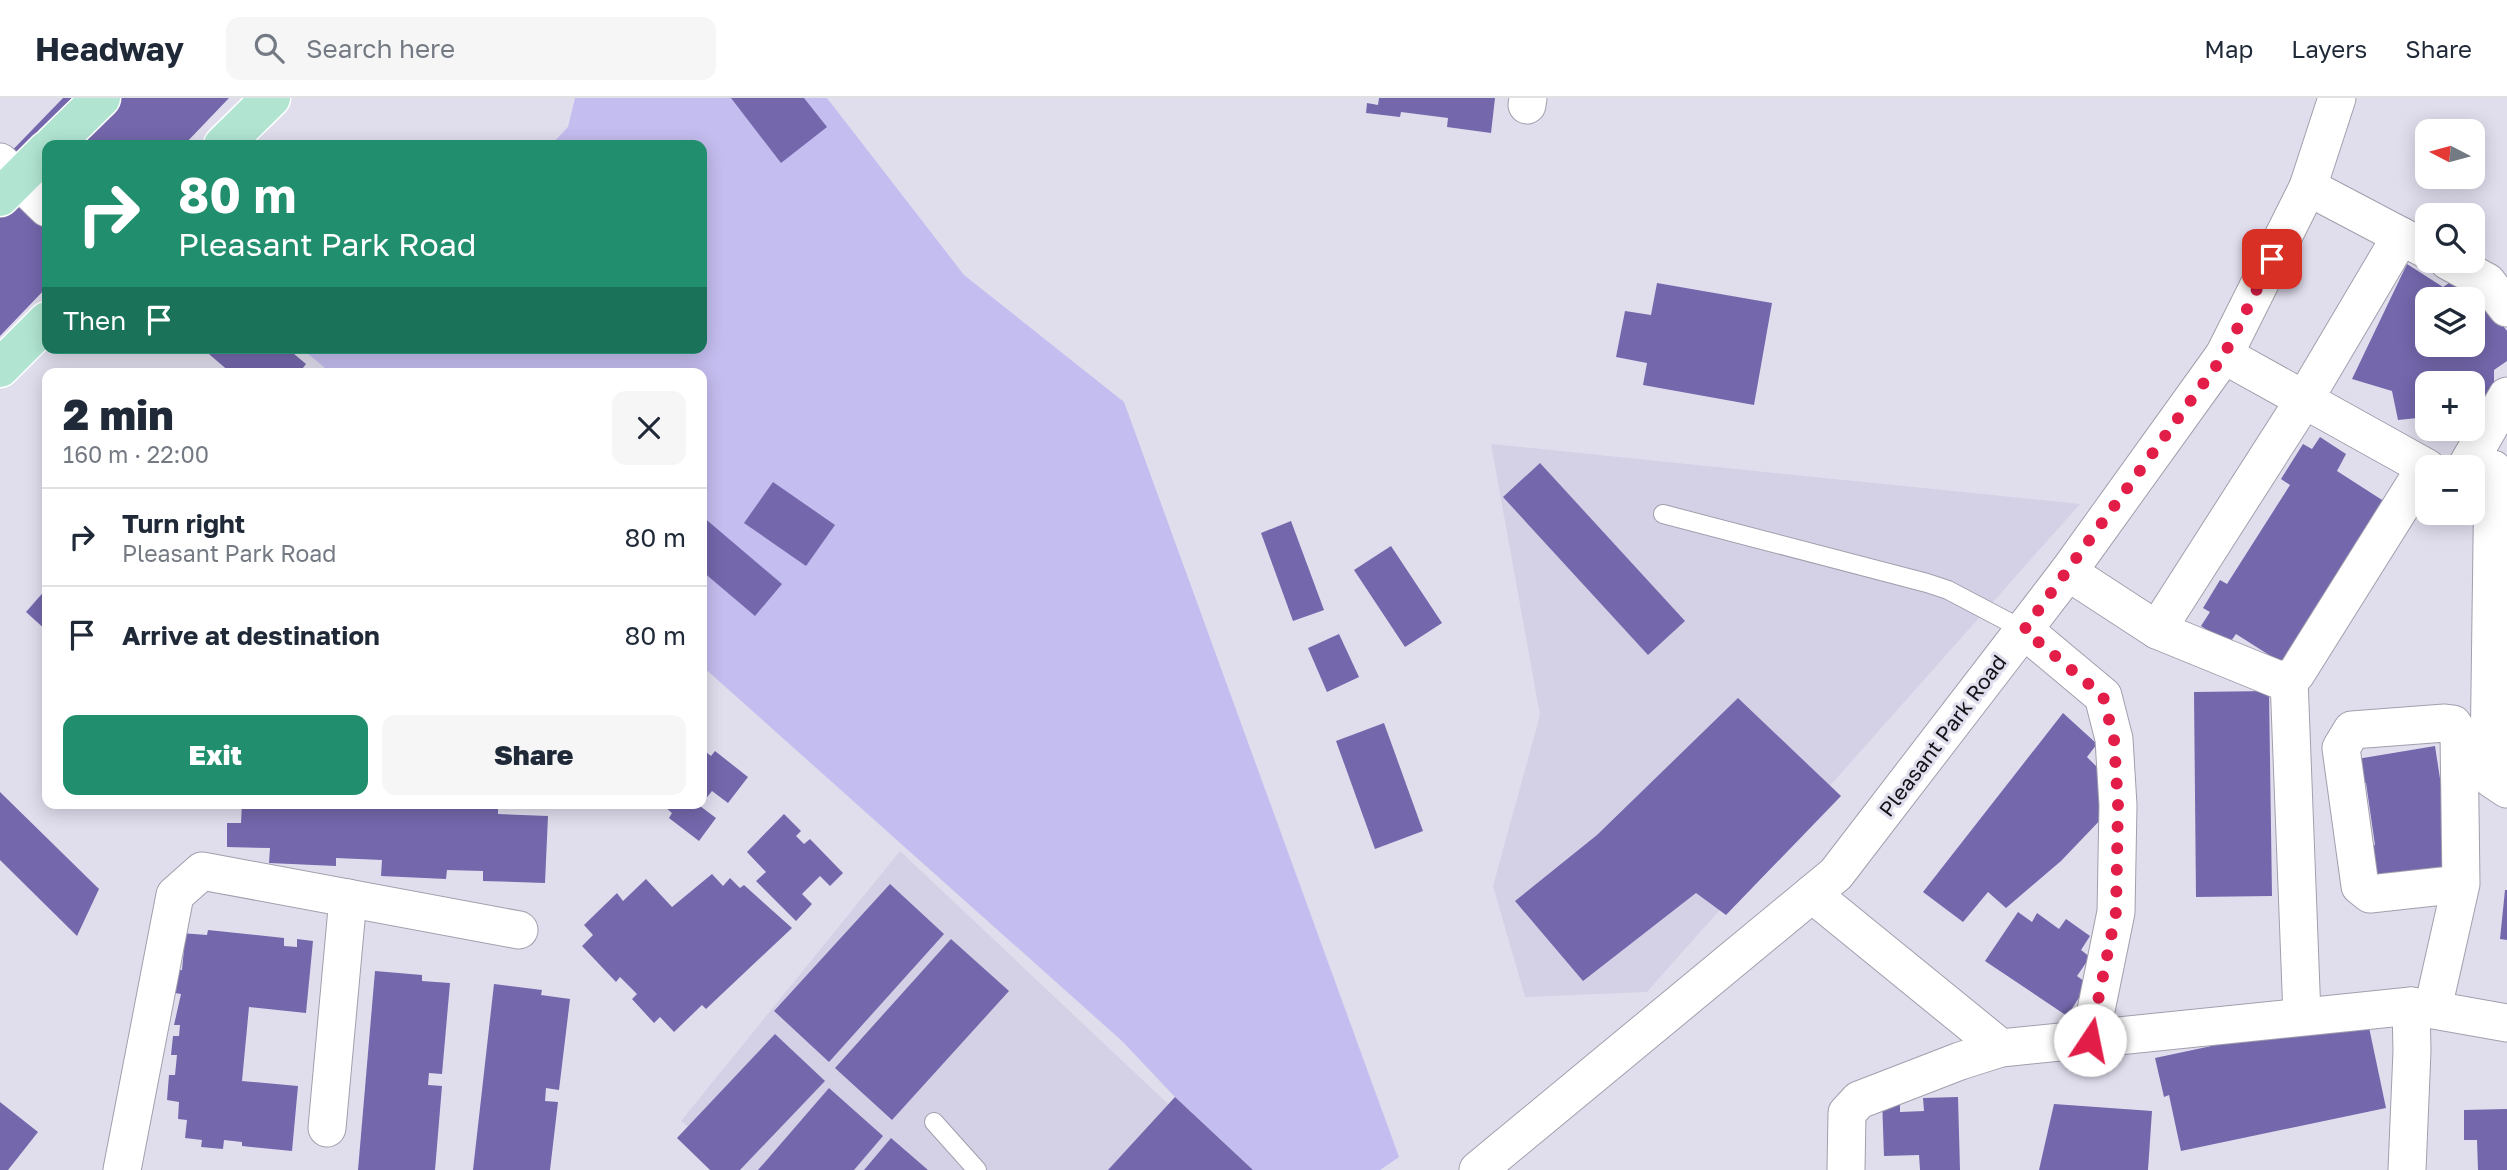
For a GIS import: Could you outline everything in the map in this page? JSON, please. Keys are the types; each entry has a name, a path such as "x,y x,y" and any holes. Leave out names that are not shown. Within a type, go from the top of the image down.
{"main road":[{"path":"57,140 101,98"},
{"path":"228,140 271,98"},
{"path":"6,179 42,154"},
{"path":"0,368 42,326"}],"street":[{"name":"Pleasant Park Road","path":"1478,1170 1552,1112 1836,874 2068,572 2224,355 2308,187 2337,98"},
{"path":"6,179 42,204"},
{"path":"2157,630 2304,400 2414,243 2308,187"},
{"path":"2470,273 2487,282 2507,308"},
{"path":"2224,355 2415,462"},
{"path":"2507,396 2485,469 2489,763 2493,779 2507,789"},
{"path":"2068,572 2157,630 2277,679 2289,679 2296,674 2415,485"},
{"path":"2024,630 2103,696 2114,739 2118,805 2116,912 2090,1040"},
{"path":"2289,679 2302,1016"},
{"path":"2407,1170 2413,1051 2422,1007 2461,884 2459,734 2453,724 2352,730 2342,748 2360,886 2370,894 2461,884"},
{"path":"122,1170 175,895 202,871 519,930"},
{"path":"1812,894 2001,1048"},
{"path":"327,1128 348,898"},
{"path":"1846,1170 1847,1113 1859,1100 1960,1060 2001,1048 2302,1016 2422,1007 2507,1024"}],"lane":[{"path":"1663,514 1927,583 1948,590 2024,630"},
{"path":"934,1122 977,1170"}],"shaded area":[{"path":"575,98 827,98 964,275 1124,402 1399,1157 1380,1170 1253,1170 1175,1097 1122,1041 707,670 707,368 325,368 308,354 707,354 707,140 556,140 568,127"},
{"path":"1491,444 2080,504 1647,992 1525,997 1493,886 1540,715"},
{"path":"900,851 1238,1170 744,1170 681,1121"}],"building":[{"path":"63,98 229,98 189,140 42,140 42,292 0,336 0,163"},
{"path":"731,98 804,98 827,127 781,163"},
{"path":"1379,98 1495,98 1491,133 1447,127 1448,118 1401,112 1400,117 1366,113 1367,103 1378,105"},
{"path":"2407,264 2415,269 2415,273 2421,273 2443,287 2415,287 2415,357 2485,357 2485,302 2507,331 2507,361 2494,370 2494,413 2485,413 2485,371 2415,371 2415,418 2398,420 2392,391 2352,379"},
{"path":"2463,274 2473,287 2443,287"},
{"path":"1657,283 1772,303 1754,405 1643,385 1647,363 1616,357 1625,311 1651,315"},
{"path":"209,354 294,354 306,364 303,368 225,368"},
{"path":"2320,437 2346,454 2337,471 2393,507 2291,669 2236,634 2229,644 2201,626 2210,612 2203,608 2220,580 2227,584 2290,485 2281,479 2303,444 2312,449"},
{"path":"1540,463 1685,621 1648,655 1503,497"},
{"path":"773,482 835,525 806,566 744,523"},
{"path":"707,520 782,584 755,616 707,575"},
{"path":"1291,521 1324,610 1293,621 1261,533"},
{"path":"1391,546 1442,623 1405,647 1354,570"},
{"path":"42,594 42,626 26,612"},
{"path":"1339,634 1359,677 1327,692 1308,648"},
{"path":"2269,691 2272,896 2196,897 2194,692"},
{"path":"1738,698 1841,796 1726,915 1696,893 1583,981 1515,901 1597,835"},
{"path":"2063,713 2097,744 2087,757 2102,772 2105,815 2061,861 2006,908 1988,892 1963,922 1923,892"},
{"path":"1384,723 1423,831 1375,849 1336,741"},
{"path":"2435,746 2454,870 2370,882 2365,847 2375,845 2366,783 2355,785 2351,760"},
{"path":"715,751 748,777 728,803 712,791 707,797 707,753 711,756"},
{"path":"0,792 99,889 77,936 0,860"},
{"path":"242,809 498,809 498,814 548,816 545,883 483,881 483,871 447,870 446,879 381,876 382,860 336,858 336,866 269,863 270,848 227,847 227,823 241,823"},
{"path":"667,809 704,809 716,818 699,841 669,818 672,813"},
{"path":"784,814 801,831 796,836 804,844 810,839 843,873 830,886 820,876 802,894 812,904 796,921 756,881 766,872 747,852"},
{"path":"712,874 723,886 730,878 740,888 744,885 792,928 706,1009 702,1005 674,1032 660,1017 654,1023 632,999 637,994 620,977 616,982 582,946 593,935 584,925 617,893 623,901 646,879 672,907"},
{"path":"890,884 944,934 829,1062 774,1011"},
{"path":"2507,890 2507,940 2500,939"},
{"path":"2018,912 2032,922 2037,913 2059,929 2066,919 2090,936 2081,950 2090,957 2077,976 2088,984 2067,1016 1985,961"},
{"path":"208,930 284,938 284,946 297,947 297,939 313,941 306,1013 249,1007 242,1081 298,1086 292,1151 242,1146 242,1142 224,1140 223,1149 201,1147 202,1140 185,1138 187,1120 178,1119 179,1102 167,1100 169,1075 175,1075 177,1055 171,1055 173,1036 179,1036 180,1025 174,1025 181,994 175,993 177,970 182,970 184,949 179,949 181,933 207,935"},
{"path":"951,939 1009,991 892,1120 835,1068"},
{"path":"375,971 422,975 422,981 450,983 442,1074 429,1073 428,1085 442,1086 435,1170 358,1170"},
{"path":"494,984 542,990 541,995 570,999 559,1090 546,1088 545,1101 558,1102 550,1170 473,1170"},
{"path":"2366,1013 2386,1108 2181,1151 2169,1095 2164,1097 2155,1058"},
{"path":"775,1034 825,1081 740,1170 710,1170 677,1138"},
{"path":"829,1088 883,1136 854,1170 758,1170"},
{"path":"1175,1097 1253,1170 1108,1170"},
{"path":"1958,1097 1960,1170 1920,1170 1919,1155 1884,1156 1882,1099 1900,1098 1900,1112 1924,1111 1923,1098"},
{"path":"0,1102 38,1132 8,1170 0,1170"},
{"path":"2054,1104 2152,1111 2148,1170 2039,1170"},
{"path":"2507,1109 2507,1170 2478,1170 2477,1140 2464,1140 2464,1110"},
{"path":"891,1138 928,1170 864,1170"}],"route":[{"path":"2090,1040 2116,912 2118,805 2114,739 2103,696 2071,666 2024,630 2224,355 2272,259"}]}
